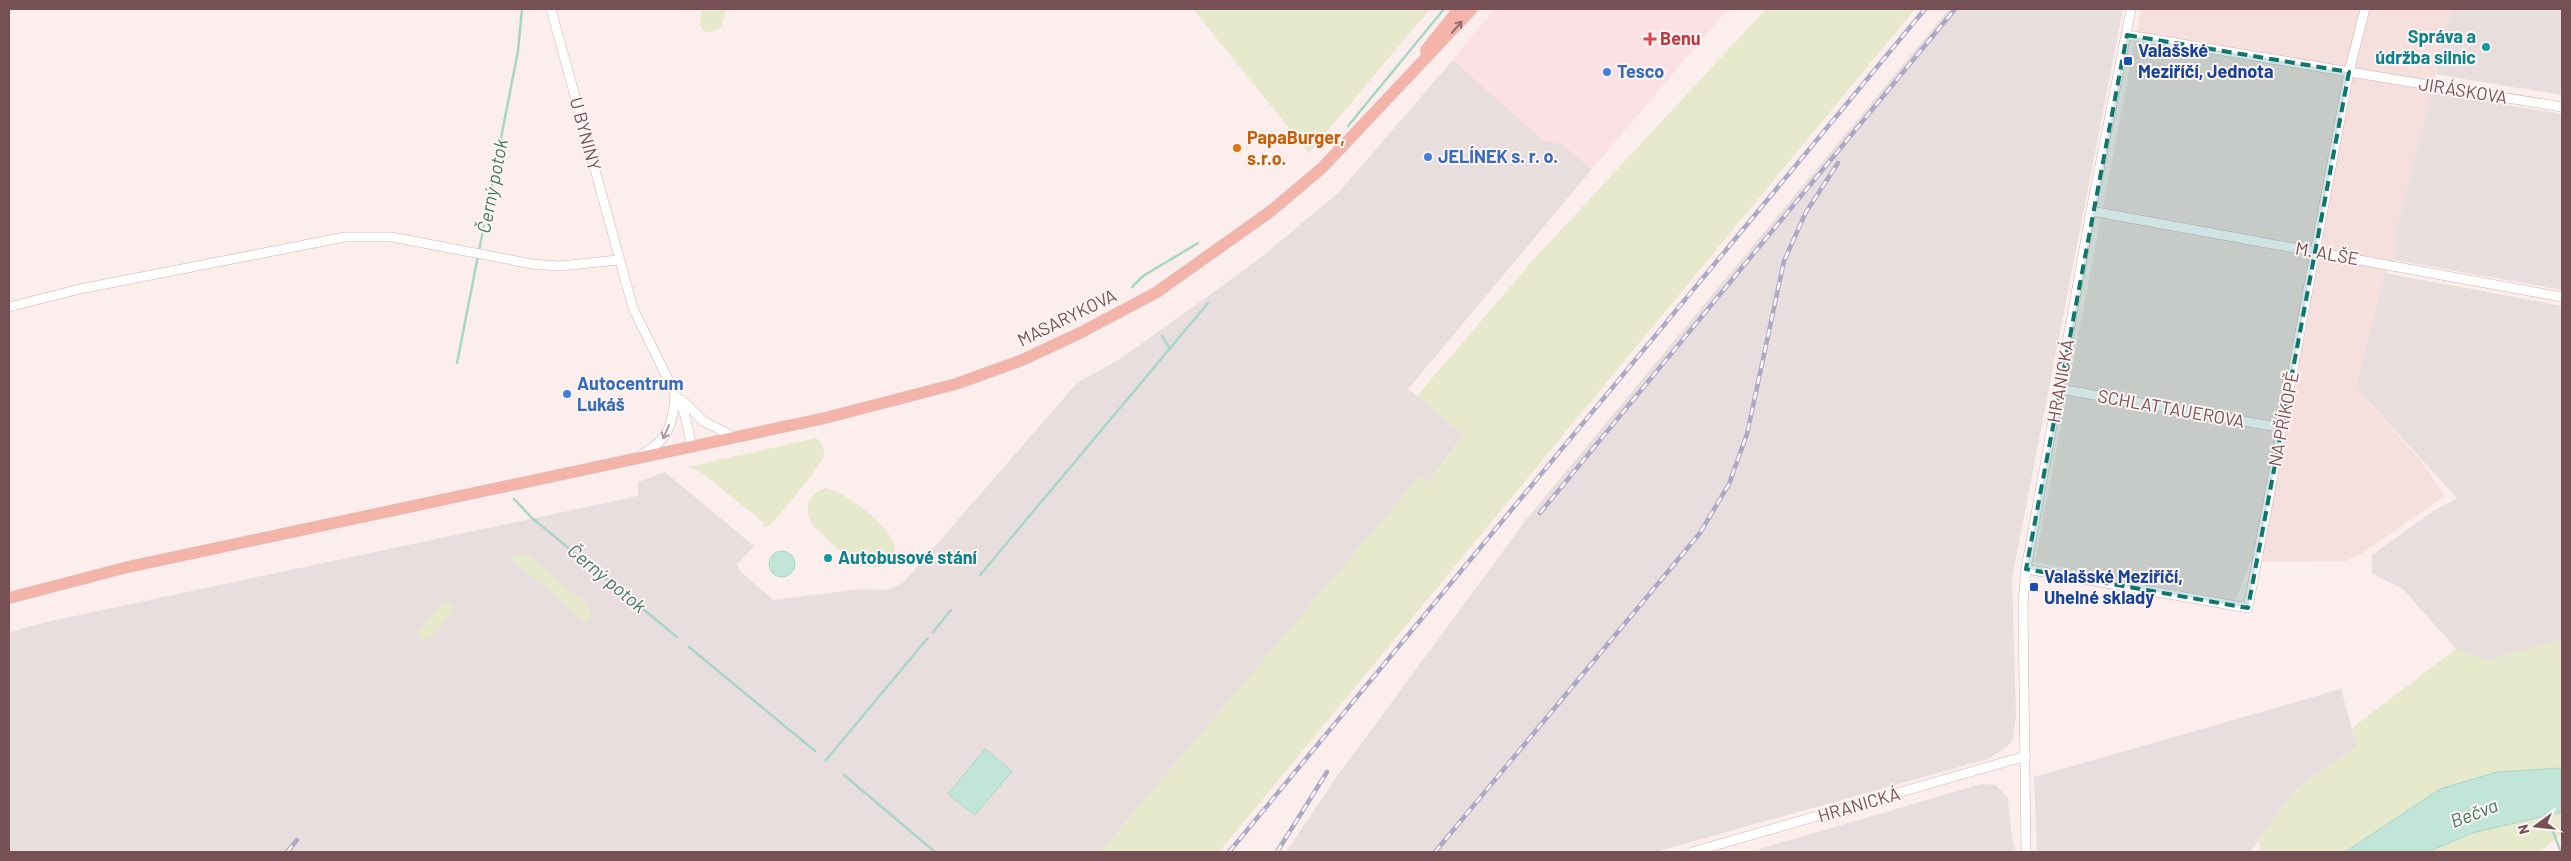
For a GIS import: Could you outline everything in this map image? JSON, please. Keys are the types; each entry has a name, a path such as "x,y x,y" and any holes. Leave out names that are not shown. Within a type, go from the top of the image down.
{"main road":[{"name":"MASARYKOVA","path":"1391,94 1459,9"},
{"name":"MASARYKOVA","path":"9,598 128,567 825,418 956,384 1020,361 1082,332 1157,292 1270,211 1322,168 1472,9"}],"street":[{"name":"U BYNINY","path":"551,9 618,260 641,329 675,392"},
{"name":"HRANICKÁ","path":"2026,852 2023,603 2026,569 2091,211 2131,9"},
{"name":"NA PŘÍKOPĚ","path":"2026,569 2248,608 2348,72 2365,9"},
{"name":"JIRÁSKOVA","path":"2127,35 2562,107"},
{"name":"M. ALŠE","path":"2091,211 2562,297"},
{"path":"9,307 80,289 345,237 392,237 532,264 560,266 618,260"},
{"name":"SCHLATTAUEROVA","path":"2060,389 2283,428"},
{"path":"675,392 703,421 734,437"},
{"path":"675,392 684,412 692,446"},
{"path":"636,457 659,446 674,412 675,392"},
{"name":"HRANICKÁ","path":"1692,852 2026,756"}],"highlighted area":[{"path":"2127,35 2349,72 2248,608 2026,569"}],"shaded area":[{"path":"701,9 725,9 723,23 719,29 706,32 700,26"},
{"path":"1193,9 1430,9 1309,153"},
{"path":"1494,9 1728,9 1592,169 1563,145 1543,140 1453,60"},
{"path":"1766,9 1915,9 1219,852 1100,852 1420,476 1428,483 1464,435 1417,396 1535,258"},
{"path":"1949,9 2123,9 2012,578 2016,717 2013,738 2008,746 1988,759 1655,852 1286,852 1338,775 1529,516"},
{"path":"2141,9 2452,9 2396,231 2394,260 2385,273 2356,388 2422,462 2445,496 2361,554 2346,561 2250,562 2235,601 2035,562"},
{"path":"2452,9 2562,9 2562,95 2435,74"},
{"path":"1453,60 1543,140 1563,145 1592,169 1408,389 1464,434 1428,483 1420,477 1100,852 9,852 9,632 51,621 638,496 638,482 665,472 754,546 737,564 740,571 773,600 862,589 888,590 904,582 1077,383 1120,359 1207,297 1264,255 1339,192"},
{"path":"2431,92 2562,114 2562,290 2394,260 2396,231"},
{"path":"2385,273 2562,306 2562,639 2488,660 2456,649 2403,589 2372,574 2372,555 2432,512 2457,498 2356,388"},
{"path":"816,438 824,450 821,461 798,492 767,527 763,526 764,523 701,472 688,467"},
{"path":"826,488 855,503 885,530 895,547 892,556 886,564 867,567 857,563 847,557 814,527 808,515 808,504 814,494"},
{"path":"521,553 529,556 585,603 589,609 590,618 586,621 583,620 512,560 514,554"},
{"path":"443,601 453,604 450,614 431,637 422,641 418,636 418,632"},
{"path":"2562,639 2562,768 2497,772 2440,789 2345,852 2261,852 2258,840 2297,788 2357,747 2352,728 2456,649 2488,660"},
{"path":"2341,689 2357,747 2297,788 2250,852 2037,852 2034,777"},
{"path":"1981,784 1996,785 2008,798 2012,838 2016,852 1760,852 1759,849"},
{"path":"2562,812 2562,834 2539,852 2428,852 2472,833"}],"water":[{"path":"782,551 791,555 795,564 791,573 782,577 773,573 769,564 773,555"},
{"path":"985,749 1012,771 975,815 948,794"},
{"name":"Bečva","path":"2562,768 2562,812 2472,833 2428,852 2345,852 2440,789 2497,772"}],"waterway":[{"name":"Černý potok","path":"479,251 518,51 522,9"},
{"path":"1348,126 1444,9"},
{"path":"1132,287 1143,276 1198,243"},
{"name":"Černý potok","path":"457,363 478,256"},
{"path":"980,575 1208,303"},
{"path":"1162,336 1170,349"},
{"name":"Černý potok","path":"514,499 532,518 677,637"},
{"path":"933,632 951,610"},
{"path":"826,760 927,639"},
{"name":"Černý potok","path":"689,647 815,751"},
{"name":"Černý potok","path":"844,775 935,852"},
{"path":"2546,814 2561,852"}],"railway":[{"path":"1229,852 1925,9"},
{"path":"1540,513 1955,9"},
{"path":"1435,852 1700,533 1729,484 1747,434 1784,261 1806,212 1838,163"},
{"path":"1277,852 1327,772"},
{"path":"287,852 297,840"}],"place":[{"name":"Benu","path":"1650,39"},
{"name":"Správa a údržba silnic","path":"2486,47"},
{"name":"Valašské Meziříčí, Jednota","path":"2128,61"},
{"name":"Tesco","path":"1607,72"},
{"name":"PapaBurger, s.r.o.","path":"1237,148"},
{"name":"JELÍNEK s. r. o.","path":"1428,157"},
{"name":"Autocentrum Lukáš","path":"567,394"},
{"name":"Autobusové stání","path":"828,558"},
{"name":"Valašské Meziříčí, Uhelné sklady","path":"2034,587"}]}
